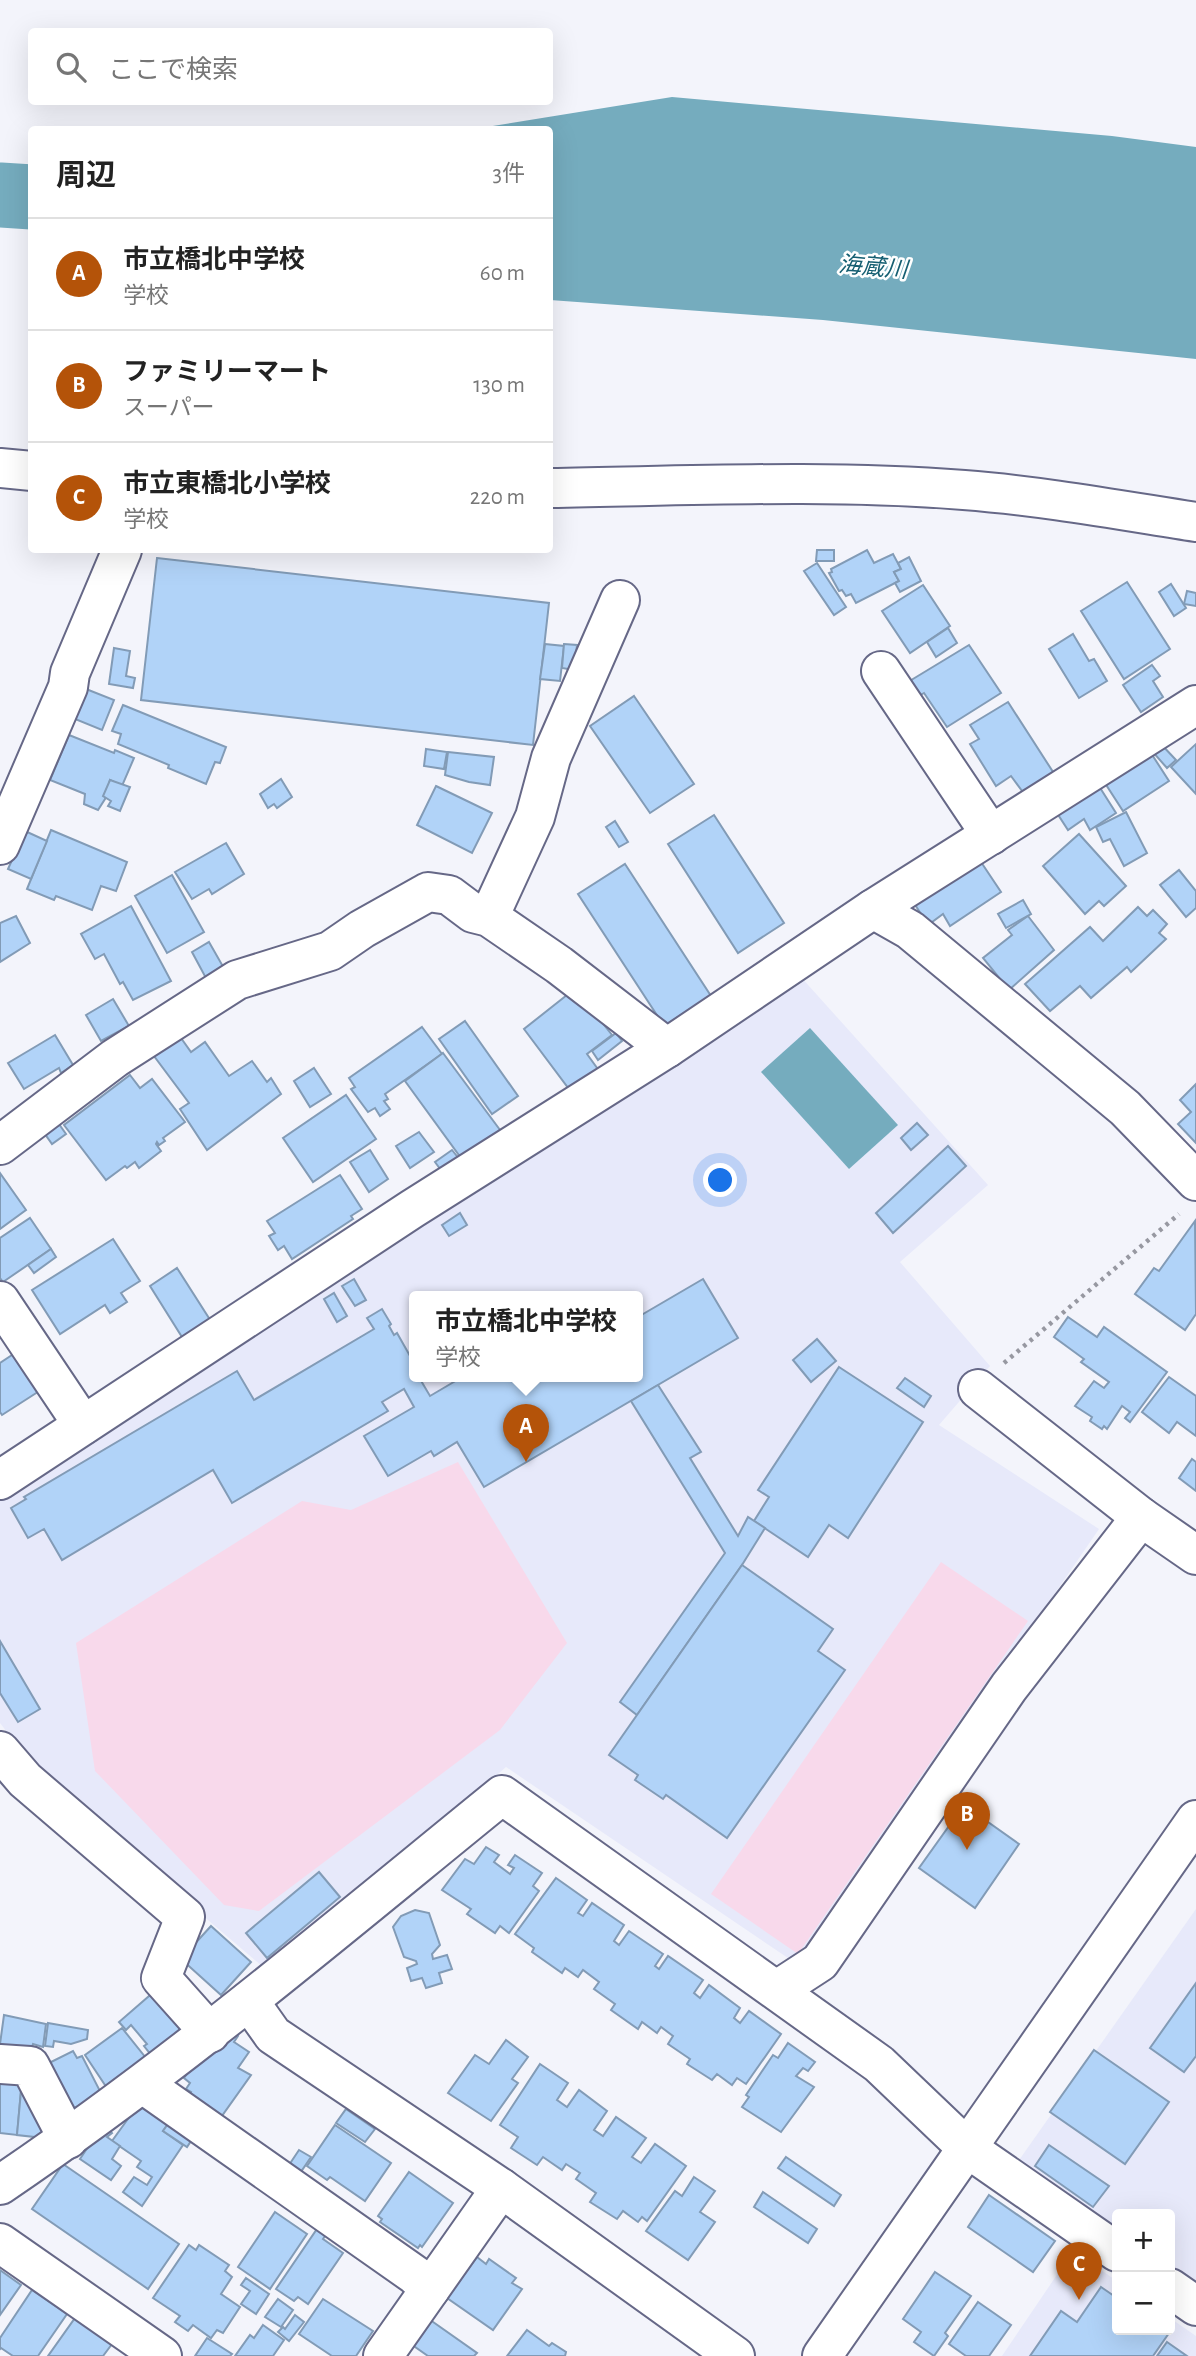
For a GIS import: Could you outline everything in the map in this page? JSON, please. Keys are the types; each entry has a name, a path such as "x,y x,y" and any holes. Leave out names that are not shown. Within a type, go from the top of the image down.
{"street":[{"path":"0,468 28,471"},
{"path":"553,488 787,484 964,490 1196,522"},
{"path":"0,845 68,687 69,673 121,553"},
{"path":"489,917 535,817 551,758 620,600"},
{"path":"881,671 991,835"},
{"path":"0,1480 267,1307 412,1209 667,1048 873,909 1196,705"},
{"path":"0,1145 115,1058 237,980 330,951 362,929 428,892 449,895 473,913 489,917 559,965 667,1048"},
{"path":"873,909 910,930 1125,1108 1191,1195"},
{"path":"0,1301 83,1425"},
{"path":"978,1389 1141,1517 1196,1555"},
{"path":"777,1990 820,1962 1009,1687 1141,1517"},
{"path":"0,1751 25,1780 185,1917 162,1978 210,2033"},
{"path":"0,2185 68,2139 210,2033 502,1795 879,2064 967,2148 1112,2249"},
{"path":"822,2356 1196,1820"},
{"path":"249,2001 273,2035 500,2188 735,2356"},
{"path":"0,2064 30,2066 68,2139"},
{"path":"143,2084 404,2267 430,2289"},
{"path":"383,2356 500,2188"},
{"path":"0,2243 162,2356"},
{"path":"1175,2291 1196,2306"}],"path":[{"path":"978,1389 1191,1195"}],"shaded area":[{"path":"800,976 988,1185 900,1262 990,1366 939,1425 1099,1529 809,1952 788,1958 506,1767 269,1972 45,1781 0,1723 0,1499"},
{"path":"458,1462 567,1643 500,1730 259,1911 224,1905 95,1771 76,1643 302,1501 351,1510"},
{"path":"941,1562 1028,1621 798,1954 711,1894"},
{"path":"1196,1909 1196,2288 1175,2273 1175,2209 1112,2209 1112,2229 1017,2163"},
{"path":"1073,2251 1112,2278 1112,2335 1175,2335 1175,2321 1196,2336 1196,2356 1002,2356"}],"water":[{"path":"672,97 1112,136 1196,147 1196,359 823,320 553,300 553,126 493,126"},
{"path":"810,1028 898,1125 849,1169 761,1072"}],"building":[{"path":"817,550 834,550 834,561 816,561"},
{"path":"867,550 874,563 893,554 901,569 894,572 899,581 856,603 851,594 846,596 842,590 839,591 829,573 832,572 831,569"},
{"path":"909,557 921,581 900,592 895,583 899,581 894,572 901,569 898,563"},
{"path":"157,558 549,603 533,745 141,700"},
{"path":"817,563 846,607 834,615 804,571"},
{"path":"1127,582 1170,649 1124,679 1081,611"},
{"path":"1171,584 1186,608 1174,616 1159,592"},
{"path":"923,585 950,626 910,653 882,611"},
{"path":"1187,591 1196,593 1196,606 1184,604"},
{"path":"948,628 957,643 936,657 927,642"},
{"path":"1073,634 1089,661 1094,659 1107,681 1079,698 1049,649"},
{"path":"545,644 564,646 560,681 540,679"},
{"path":"564,644 577,645 574,670 562,668"},
{"path":"969,645 1001,693 947,727 924,693 917,697 908,682"},
{"path":"114,648 130,651 126,676 135,678 133,688 109,684"},
{"path":"1152,665 1160,676 1153,681 1163,697 1141,712 1123,685"},
{"path":"86,689 114,700 102,730 75,719"},
{"path":"634,696 694,784 650,813 590,726"},
{"path":"1008,702 1055,775 1025,795 1011,776 996,786 970,744 979,739 970,725"},
{"path":"123,705 226,747 220,763 215,762 206,784 118,744 121,734 112,731"},
{"path":"69,735 134,758 122,786 110,780 105,799 98,810 84,804 85,794 50,780"},
{"path":"1160,743 1176,760 1167,768 1152,751"},
{"path":"1196,744 1196,794 1171,767"},
{"path":"426,749 447,752 444,769 424,766"},
{"path":"1149,750 1169,781 1123,811 1103,780"},
{"path":"448,752 494,757 490,785 445,775"},
{"path":"281,779 292,797 277,808 274,804 268,808 260,794"},
{"path":"110,780 130,787 120,811 108,806 111,801 103,796"},
{"path":"1097,783 1116,813 1090,830 1084,819 1068,830 1055,810"},
{"path":"436,786 492,813 472,853 417,825"},
{"path":"1126,812 1147,853 1124,866 1110,839 1103,842 1096,827"},
{"path":"714,815 784,923 738,953 668,844"},
{"path":"615,821 628,842 619,847 606,827"},
{"path":"51,830 127,862 116,891 101,886 92,910 56,896 54,900 27,889"},
{"path":"25,831 47,841 31,879 8,869"},
{"path":"1079,834 1126,886 1104,906 1099,901 1085,914 1043,866"},
{"path":"226,843 244,874 212,894 209,889 192,899 175,872"},
{"path":"979,859 1001,892 950,926 943,914 928,925 914,903"},
{"path":"625,864 711,996 664,1026 578,894"},
{"path":"1179,870 1196,891 1196,908 1186,917 1160,885"},
{"path":"172,875 204,932 167,953 135,896"},
{"path":"1023,900 1031,914 1006,928 998,914"},
{"path":"131,906 171,981 133,1000 123,982 120,984 104,954 95,959 81,934"},
{"path":"1138,907 1147,916 1153,910 1167,924 1159,933 1166,939 1131,972 1127,967 1091,998 1080,986 1050,1011 1025,984 1090,927 1103,941"},
{"path":"16,916 30,943 0,962 0,923"},
{"path":"1028,916 1054,950 1009,990 983,958 1012,935 1008,930"},
{"path":"209,942 225,970 207,980 192,952"},
{"path":"572,991 590,1007 612,1035 587,1054 600,1072 572,1093 524,1029"},
{"path":"113,999 129,1026 101,1041 86,1015"},
{"path":"465,1021 518,1096 492,1114 439,1039"},
{"path":"422,1027 442,1054 385,1094 388,1099 384,1101 390,1109 380,1116 375,1108 368,1112 351,1089 355,1087 349,1078"},
{"path":"616,1033 622,1041 598,1060 592,1051"},
{"path":"55,1035 73,1065 61,1073 59,1068 24,1089 8,1063"},
{"path":"181,1038 191,1052 205,1042 229,1076 252,1061 267,1082 271,1078 281,1094 207,1150 180,1109 189,1103 154,1056"},
{"path":"443,1053 503,1134 464,1162 405,1081"},
{"path":"314,1068 331,1094 310,1107 294,1081"},
{"path":"130,1075 140,1088 152,1079 185,1122 163,1138 165,1141 159,1145 157,1142 161,1151 139,1168 135,1162 106,1180 64,1125"},
{"path":"1196,1084 1196,1143 1178,1124 1191,1112 1180,1100"},
{"path":"346,1095 376,1139 313,1182 283,1138"},
{"path":"54,1117 66,1134 52,1144 40,1127"},
{"path":"917,1123 928,1135 911,1150 901,1138"},
{"path":"419,1132 434,1152 410,1168 396,1146"},
{"path":"948,1146 966,1166 893,1233 876,1213"},
{"path":"370,1150 388,1179 369,1192 350,1162"},
{"path":"452,1150 464,1165 446,1177 435,1162"},
{"path":"0,1173 26,1210 0,1229"},
{"path":"340,1175 362,1209 351,1216 353,1219 292,1259 284,1246 278,1250 269,1236 275,1233 267,1221"},
{"path":"460,1213 467,1225 449,1236 442,1225"},
{"path":"30,1218 51,1249 3,1282 0,1278 0,1238"},
{"path":"1195,1221 1196,1314 1185,1330 1135,1294 1154,1268 1159,1271"},
{"path":"113,1239 140,1281 121,1293 127,1302 110,1313 105,1305 60,1334 32,1290"},
{"path":"51,1249 56,1257 34,1273 28,1265"},
{"path":"177,1268 214,1326 187,1345 150,1286"},
{"path":"354,1279 366,1300 355,1306 342,1286"},
{"path":"703,1279 738,1338 484,1487 457,1442 434,1456 431,1451 388,1476 364,1436 414,1407 404,1389 382,1402 388,1411 232,1503 213,1470 62,1560 44,1529 28,1538 11,1508 26,1499 24,1497 237,1371 254,1400 374,1329 367,1318 382,1309 394,1335 397,1333 409,1354 409,1382 422,1382 430,1396 454,1382 643,1382 643,1314"},
{"path":"334,1293 347,1316 337,1322 324,1299"},
{"path":"1068,1317 1097,1337 1104,1327 1167,1372 1130,1422 1125,1418 1130,1412 1122,1406 1107,1429 1104,1426 1102,1429 1090,1421 1092,1417 1075,1406 1094,1381 1104,1388 1109,1382 1081,1362 1084,1359 1054,1337"},
{"path":"817,1339 836,1361 811,1382 793,1360"},
{"path":"18,1351 44,1388 2,1415 0,1363"},
{"path":"839,1367 923,1422 848,1538 829,1525 808,1557 754,1521 769,1497 758,1490"},
{"path":"1169,1377 1196,1396 1196,1436 1177,1422 1169,1433 1142,1412"},
{"path":"905,1378 931,1396 924,1407 897,1388"},
{"path":"658,1385 701,1452 690,1458 738,1536 748,1517 765,1528 637,1715 620,1702 725,1553 631,1401"},
{"path":"1192,1459 1196,1462 1196,1491 1179,1478"},
{"path":"742,1565 833,1629 818,1651 845,1670 727,1838 666,1795 663,1799 635,1780 638,1775 609,1755"},
{"path":"0,1641 40,1709 18,1722 0,1693"},
{"path":"964,1805 1019,1844 975,1908 919,1868"},
{"path":"486,1847 499,1855 494,1862 510,1874 514,1868 508,1865 515,1855 542,1873 533,1886 539,1891 509,1933 500,1926 495,1933 467,1914 471,1909 442,1890 465,1859 474,1864"},
{"path":"319,1872 340,1897 267,1958 246,1933"},
{"path":"556,1878 587,1900 578,1913 583,1916 592,1903 624,1925 614,1941 619,1945 629,1931 663,1954 655,1966 659,1969 668,1956 703,1980 694,1993 700,1998 709,1985 740,2008 734,2018 740,2023 749,2011 781,2034 746,2084 737,2078 732,2085 717,2074 712,2080 687,2064 690,2059 668,2044 673,2036 661,2027 657,2033 642,2022 638,2029 611,2010 615,2004 594,1989 599,1982 583,1970 578,1977 565,1968 562,1973 532,1952 534,1948 515,1934"},
{"path":"415,1910 429,1913 440,1945 432,1954 433,1959 447,1955 452,1969 439,1973 442,1983 426,1988 422,1978 411,1981 407,1968 417,1964 416,1961 404,1957 393,1927 401,1916"},
{"path":"211,1926 251,1962 221,1995 181,1959"},
{"path":"1196,1983 1196,2056 1184,2072 1150,2048"},
{"path":"156,1990 189,2028 152,2056 144,2046 147,2044 131,2025 126,2030 119,2022"},
{"path":"4,2015 46,2024 43,2047 33,2044 31,2051 0,2044"},
{"path":"48,2023 88,2030 87,2039 71,2044 54,2041 53,2047 45,2046"},
{"path":"122,2028 146,2058 107,2088 85,2055"},
{"path":"233,2032 238,2036 234,2042 249,2052 238,2068 251,2075 219,2120 188,2098 191,2092 186,2089 190,2083 184,2078 198,2059"},
{"path":"506,2040 528,2057 512,2079 518,2083 491,2121 448,2093 475,2055 489,2064"},
{"path":"788,2043 815,2062 808,2071 803,2068 796,2076 814,2087 781,2132 742,2107 749,2097 746,2095 773,2055 778,2058"},
{"path":"1094,2050 1169,2102 1125,2164 1050,2112"},
{"path":"73,2051 77,2058 82,2056 101,2093 71,2110 47,2064"},
{"path":"540,2064 568,2083 557,2100 567,2107 579,2090 607,2111 594,2130 603,2136 616,2117 646,2138 632,2157 641,2163 655,2144 686,2166 647,2221 642,2217 638,2222 623,2211 617,2219 590,2202 596,2193 576,2179 580,2173 566,2164 562,2170 543,2157 537,2165 511,2148 518,2137 500,2125"},
{"path":"0,2077 22,2079 17,2135 0,2133"},
{"path":"22,2080 26,2080 44,2138 17,2135"},
{"path":"138,2105 168,2124 163,2131 183,2145 142,2206 123,2192 134,2177 147,2185 152,2177 137,2167 141,2161 112,2141"},
{"path":"346,2109 375,2129 365,2142 336,2123"},
{"path":"170,2121 193,2138 187,2147 163,2131"},
{"path":"335,2125 391,2163 365,2201 330,2177 327,2180 307,2166"},
{"path":"108,2128 112,2133 107,2137 120,2146 112,2159 121,2166 111,2180 80,2159 94,2138"},
{"path":"1049,2145 1109,2186 1093,2207 1035,2166"},
{"path":"299,2150 311,2157 296,2179 285,2171"},
{"path":"786,2157 841,2195 834,2206 778,2168"},
{"path":"63,2164 179,2244 148,2289 32,2209"},
{"path":"409,2172 453,2203 422,2247 420,2245 418,2248 380,2222 382,2219 378,2216"},
{"path":"694,2177 715,2191 700,2212 715,2222 688,2260 646,2231 675,2191 682,2196"},
{"path":"763,2192 817,2229 808,2243 754,2207"},
{"path":"989,2195 1055,2241 1033,2272 968,2227"},
{"path":"275,2212 307,2234 270,2289 238,2267"},
{"path":"319,2226 328,2232 323,2239 343,2253 308,2304 298,2297 294,2301 276,2289"},
{"path":"189,2245 196,2250 199,2245 229,2265 225,2271 232,2277 221,2294 240,2307 223,2333 217,2330 211,2338 193,2325 188,2331 175,2322 180,2316 153,2298"},
{"path":"477,2257 486,2264 489,2259 516,2278 512,2283 522,2289 493,2330 447,2298"},
{"path":"0,2270 21,2285 0,2315"},
{"path":"935,2272 971,2296 945,2333 948,2336 934,2356 914,2342 921,2332 903,2319"},
{"path":"246,2278 269,2294 256,2314 241,2304 250,2291 241,2285"},
{"path":"1101,2287 1112,2295 1112,2335 1168,2335 1153,2356 1030,2356 1061,2311 1077,2322"},
{"path":"32,2290 67,2314 38,2356 13,2356 0,2349 0,2338"},
{"path":"278,2299 293,2310 281,2327 265,2317"},
{"path":"323,2299 373,2331 356,2356 332,2356 299,2334"},
{"path":"978,2302 1011,2325 989,2356 966,2356 949,2344"},
{"path":"295,2315 304,2322 289,2341 278,2332 283,2327 285,2329"},
{"path":"426,2317 477,2353 474,2356 428,2356 408,2342"},
{"path":"75,2318 112,2344 103,2356 48,2356"},
{"path":"263,2325 284,2340 273,2356 235,2356 250,2335 254,2338"},
{"path":"527,2330 549,2346 552,2343 566,2352 565,2356 507,2356"},
{"path":"207,2338 232,2354 195,2356"},
{"path":"1167,2342 1187,2356 1157,2356"}],"waterway":[{"name":"海蔵川","path":"0,195 28,197"}],"place":[{"name":"市立橋北中学校","path":"526,1462"},
{"name":"ファミリーマート","path":"967,1850"},
{"name":"市立東橋北小学校","path":"1079,2300"}]}
